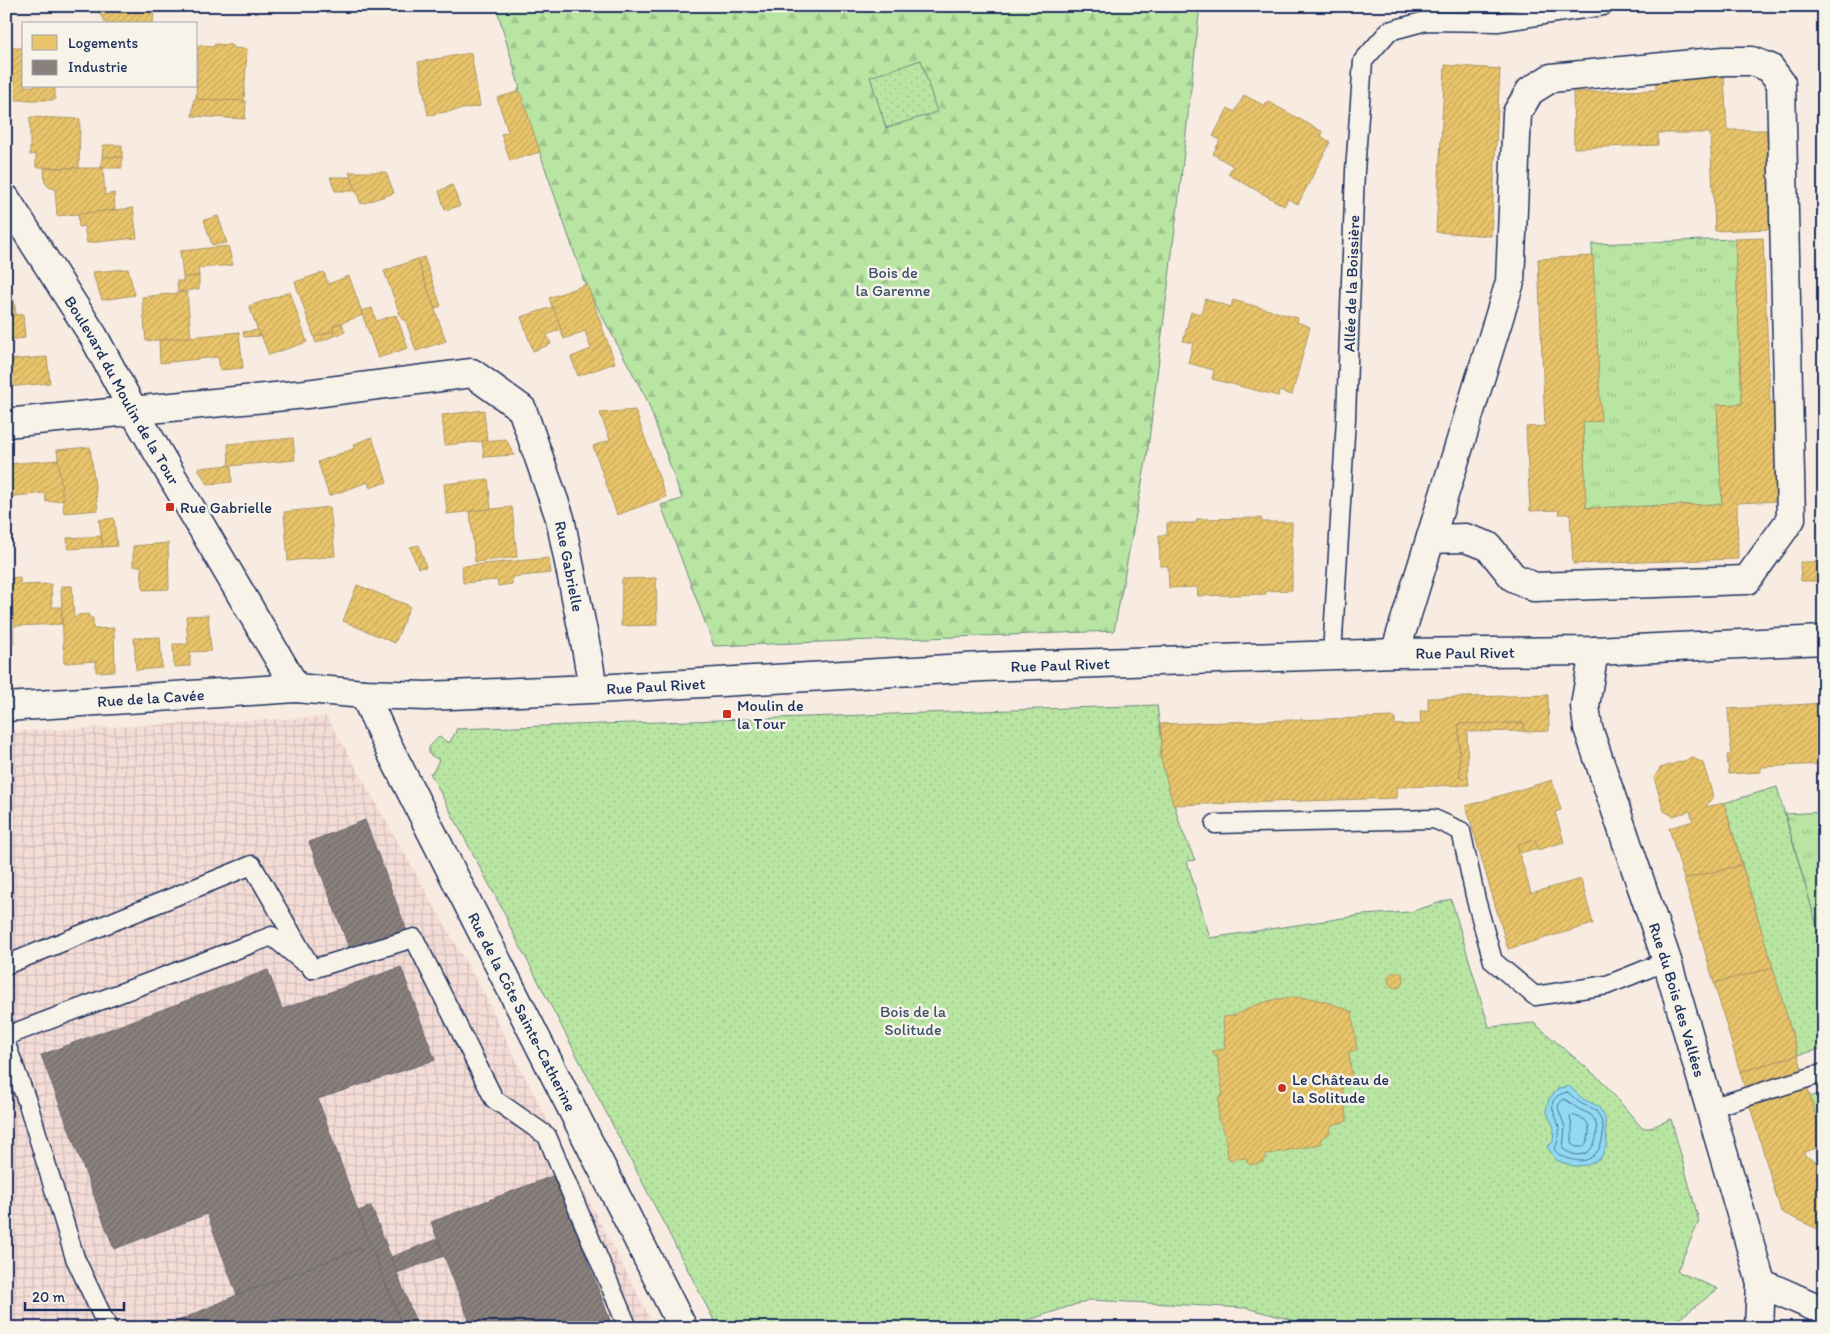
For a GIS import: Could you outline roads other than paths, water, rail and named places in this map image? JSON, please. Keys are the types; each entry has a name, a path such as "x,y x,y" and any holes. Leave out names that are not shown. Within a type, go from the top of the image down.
{"street":[{"path":"1395,653 1510,282 1517,112 1530,91 1551,78 1724,61 1752,61 1770,68 1782,83 1791,519 1747,580 1534,587 1513,577 1488,546 1465,538 1431,539"},
{"name":"Boulevard du Moulin de la Tour","path":"6,199 94,338 133,410 296,688"},
{"name":"Rue Gabrielle","path":"6,423 306,394 472,373 522,409 560,518 593,688"},
{"name":"Rue Paul Rivet","path":"296,688 364,694 426,696 983,668 1395,653 1594,651 1824,640"},
{"name":"Rue du Bois des Vallées","path":"1594,651 1585,706 1588,728 1667,961 1760,1282 1759,1328"},
{"name":"Rue de la Cavée","path":"6,707 296,688"},
{"name":"Rue de la Côte Sainte-Catherine","path":"364,694 391,753 683,1328"},
{"path":"1760,1282 1824,1311"}],"lane":[{"name":"Allée de la Boissière","path":"1332,655 1346,418 1355,171 1363,61 1389,30 1426,21 1498,22 1603,6"},
{"path":"1215,824 1434,819 1461,831 1476,900 1494,961 1535,996 1607,985 1667,961"},
{"path":"6,965 252,865 312,969"},
{"path":"6,1036 272,936 312,969"},
{"path":"312,969 414,938 494,1099 547,1136 628,1328"},
{"path":"6,1044 28,1104 75,1258 108,1328"},
{"path":"1710,1108 1824,1073"}],"water":[{"path":"1569,1086 1583,1099 1598,1106 1605,1117 1607,1144 1601,1158 1588,1165 1573,1166 1556,1160 1547,1147 1553,1142 1554,1128 1546,1110 1549,1099 1558,1089"}],"place":[{"name":"Rue Gabrielle","path":"170,507"},
{"name":"Moulin de la Tour","path":"727,714"},
{"name":"Le Château de la Solitude","path":"1282,1088"}],"park label":[{"name":"Bois de la Garenne","path":"893,281"},
{"name":"Bois de la Solitude","path":"913,1020"}]}
